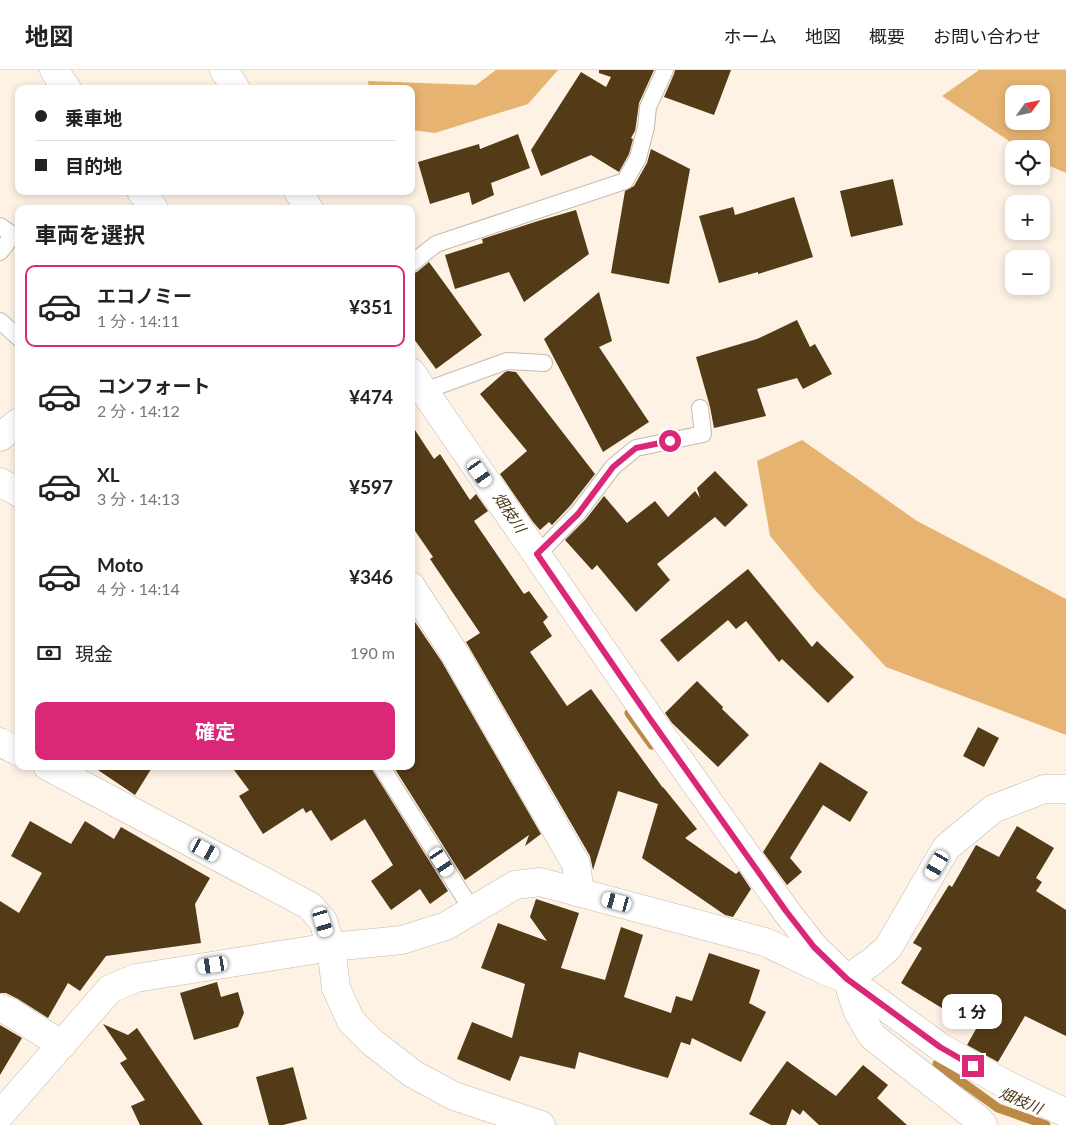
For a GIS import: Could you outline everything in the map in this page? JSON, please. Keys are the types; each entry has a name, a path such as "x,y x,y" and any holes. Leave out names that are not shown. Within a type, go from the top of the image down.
{"street":[{"path":"54,70 64,85"},
{"path":"224,70 233,85"},
{"path":"416,381 642,708 786,911 814,947 847,979 940,1047 1006,1084 1066,1113"},
{"path":"0,436 15,425"},
{"path":"0,482 15,491"},
{"path":"415,592 455,654 576,864 580,893"},
{"path":"0,742 15,750"},
{"path":"54,770 310,906 323,922 331,947 336,988 351,1021 372,1042 413,1074 454,1096 541,1125"},
{"path":"847,979 888,948 946,848 993,808 1044,789 1066,789"},
{"path":"0,1115 110,989 136,978 331,947 402,940 446,926 515,885 540,882 765,942 847,979"},
{"path":"847,979 857,1010 872,1036 983,1125"},
{"path":"0,1008 10,1012 62,1044"}],"lane":[{"path":"415,261 436,244 625,180 638,158 646,126 648,107 665,70"},
{"path":"0,226 13,235 0,252"},
{"path":"0,321 15,334"},
{"path":"416,381 507,361 544,363"},
{"path":"537,554 578,514 613,467 636,448 703,434 700,408"},
{"path":"384,770 472,910"}],"shaded area":[{"path":"496,70 558,70 528,104 435,133 415,130 415,85 368,85 368,81 476,85"},
{"path":"979,70 1066,70 1066,173 1050,166 1050,140 1008,140 942,96"},
{"path":"802,440 917,521 1066,599 1066,735 886,667 814,589 770,536 757,461"}],"building":[{"path":"599,70 654,70 639,103 629,154 619,172 591,155 541,176 531,150 581,72 606,87 611,77 599,73"},
{"path":"675,70 731,70 714,115 664,97"},
{"path":"518,134 530,168 491,183 494,195 472,205 469,192 430,204 418,162 479,144 480,149"},
{"path":"651,149 690,169 669,284 611,273 625,191 634,186 647,163"},
{"path":"893,179 903,225 851,237 840,191"},
{"path":"794,197 813,257 758,274 758,272 719,283 699,216 733,207 735,215"},
{"path":"576,210 589,254 524,302 509,272 455,289 445,255 483,243 482,239"},
{"path":"429,262 482,335 436,369 415,340 415,273"},
{"path":"599,292 612,341 599,347 649,422 603,452 544,339"},
{"path":"797,320 810,347 815,344 832,374 803,389 797,378 757,389 766,416 714,428 696,357 757,339"},
{"path":"508,371 516,372 595,474 570,506 552,525 549,522 540,530 500,474 527,451 480,394"},
{"path":"415,430 434,459 440,454 470,500 476,494 488,511 474,521 524,594 529,591 548,617 543,622 552,636 530,652 567,706 591,689 663,788 697,829 685,838 736,874 739,871 751,889 733,917 725,915 642,858 658,804 618,791 593,870 590,856 466,642 480,633 430,559 433,557 415,531"},
{"path":"715,471 748,505 725,527 715,517 657,564 670,580 636,612 597,565 592,570 565,540 586,519 604,496 627,523 655,501 668,517 695,491 700,498 697,488"},
{"path":"748,569 812,647 817,641 854,677 828,703 782,659 779,662 746,621 736,629 728,620 678,662 660,640"},
{"path":"415,622 442,662 541,834 525,846 529,835 465,880 396,770 415,770"},
{"path":"697,681 749,735 718,767 672,723 665,713"},
{"path":"978,727 999,738 984,767 963,756"},
{"path":"820,762 868,792 850,822 823,805 790,858 802,872 787,885 763,852"},
{"path":"98,770 151,770 135,795"},
{"path":"234,770 373,770 448,891 430,904 420,889 391,910 371,881 393,865 365,819 331,841 311,810 306,813 303,808 263,834 239,796 249,790"},
{"path":"30,821 71,844 85,821 114,839 121,827 210,878 195,904 201,943 106,956 80,991 68,983 48,1018 18,999 6,993 0,993 0,901 19,913 42,873 11,856"},
{"path":"1017,826 1054,848 1036,878 1042,882 1036,891 1066,910 1066,1036 1025,1016 998,1062 967,1045 976,1029 901,983 922,948 913,943 949,885 952,887 976,845 999,857"},
{"path":"536,899 579,913 561,968 605,980 621,927 643,935 624,997 671,1013 676,996 692,1001 709,953 760,970 749,1003 766,1012 741,1062 692,1038 690,1045 681,1042 668,1078 579,1052 575,1069 520,1056 510,1081 457,1059 472,1022 512,1038 525,984 481,968 498,923 547,941 530,917"},
{"path":"217,982 221,997 238,992 244,1013 238,1027 194,1040 180,993"},
{"path":"103,1024 128,1035 137,1028 203,1125 140,1125 131,1106 145,1100 120,1063 127,1059"},
{"path":"0,1025 22,1038 0,1075"},
{"path":"787,1061 836,1096 863,1065 888,1085 877,1098 907,1125 819,1125 803,1110 800,1115 792,1109 786,1125 771,1125 749,1114"},
{"path":"293,1067 307,1119 283,1125 269,1125 256,1077"}],"waterway":[{"name":"畑枝川","path":"629,713 652,745"},
{"name":"畑枝川","path":"937,1064 998,1108 1046,1125"}],"route":[{"path":"670,441 636,448 613,467 578,514 537,554 648,716 786,911 814,947 847,979 940,1047 973,1066"}]}
